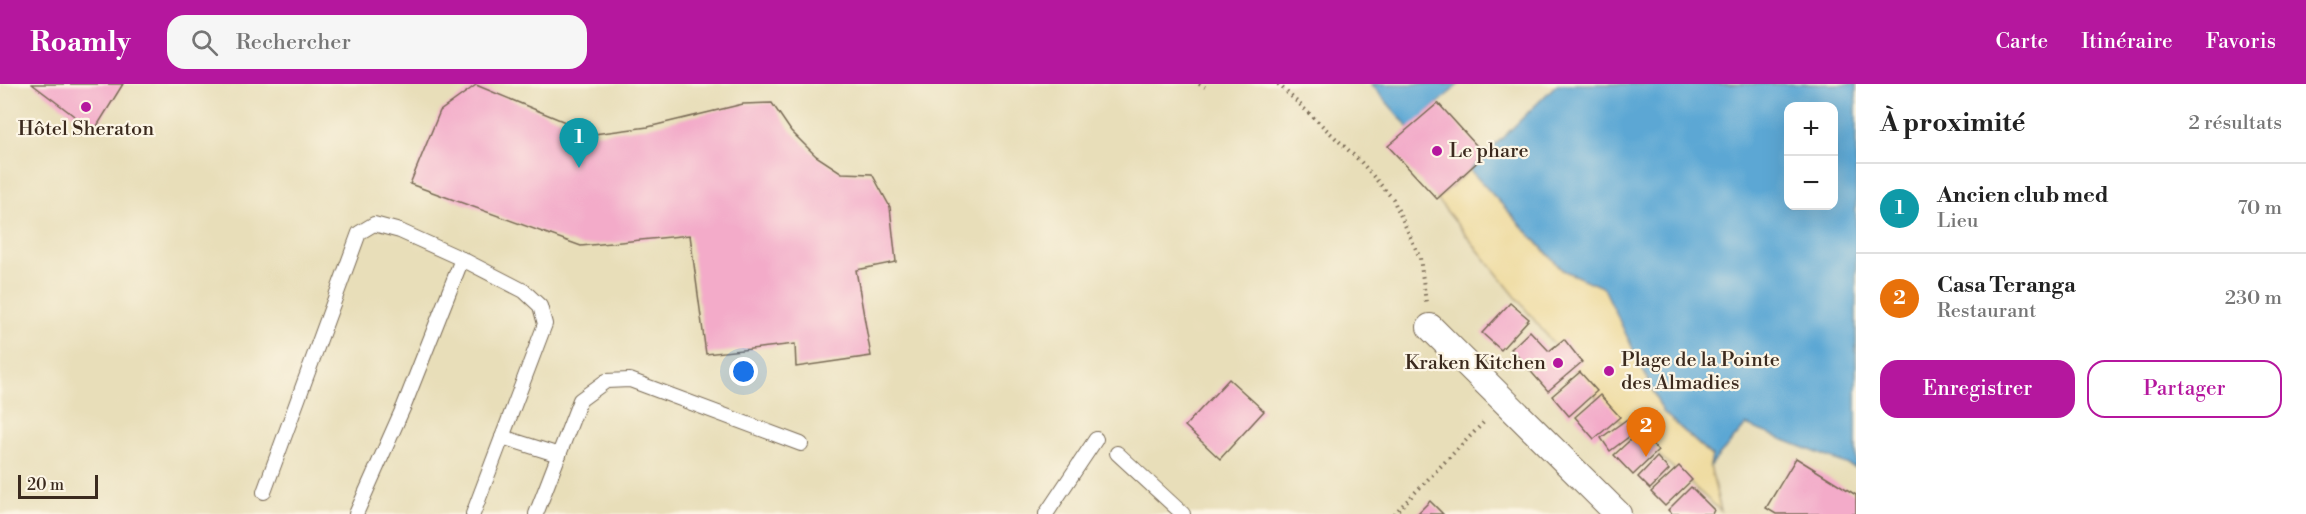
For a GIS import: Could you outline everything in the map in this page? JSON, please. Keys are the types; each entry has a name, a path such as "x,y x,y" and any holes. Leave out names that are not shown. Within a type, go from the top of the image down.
{"street":[{"path":"1430,327 1618,514"}],"lane":[{"path":"264,492 359,233 374,224 400,231 462,259 524,291 540,306 545,324 473,514"},
{"path":"356,514 404,406 462,259"},
{"path":"536,514 580,400 606,381 630,380 801,444"},
{"path":"502,437 559,455"},
{"path":"1046,514 1096,439"},
{"path":"1117,453 1183,514"}],"path":[{"path":"1199,84 1205,87"},
{"path":"1278,84 1361,162 1393,199 1420,258 1430,327"},
{"path":"1394,514 1503,402"}],"sand":[{"name":"Plage de la Pointe des Almadies","path":"1470,170 1562,270 1604,288 1663,412 1712,457 1710,466 1721,511 1601,403 1437,199"}],"water":[{"path":"1371,84 1459,84 1410,129"},
{"path":"1557,84 1856,84 1856,468 1746,425 1710,466 1712,456 1663,412 1604,288 1563,270 1470,170"}],"building":[{"name":"Hôtel Sheraton","path":"32,84 123,84 94,131"},
{"path":"476,85 594,134 648,127 743,104 772,103 791,131 816,156 842,173 872,174 890,207 896,262 856,270 871,356 796,367 795,344 706,354 690,235 581,246 410,184 440,111"},
{"path":"1438,103 1485,155 1437,199 1388,146"},
{"path":"1510,303 1529,319 1501,350 1482,333"},
{"path":"1530,331 1549,351 1564,339 1582,362 1548,391 1511,349"},
{"path":"1580,372 1597,391 1569,416 1552,396"},
{"path":"1229,379 1264,411 1220,459 1185,426"},
{"path":"1600,395 1620,417 1594,439 1575,417"},
{"path":"1630,417 1638,430 1610,451 1601,438"},
{"path":"1640,431 1658,451 1633,475 1614,455"},
{"path":"1657,457 1669,470 1650,489 1638,477"},
{"path":"1796,458 1856,495 1856,514 1776,514 1766,508"},
{"path":"1679,466 1692,480 1665,506 1651,492"},
{"path":"1691,487 1714,510 1712,514 1672,514 1668,510"},
{"path":"1430,501 1443,514 1417,514"}],"place":[{"name":"Hôtel Sheraton","path":"86,107"},
{"name":"Le phare","path":"1437,151"},
{"name":"Ancien club med","path":"579,168"},
{"name":"Kraken Kitchen","path":"1558,363"},
{"name":"Plage de la Pointe des Almadies","path":"1609,371"},
{"name":"Casa Teranga","path":"1646,457"}]}
